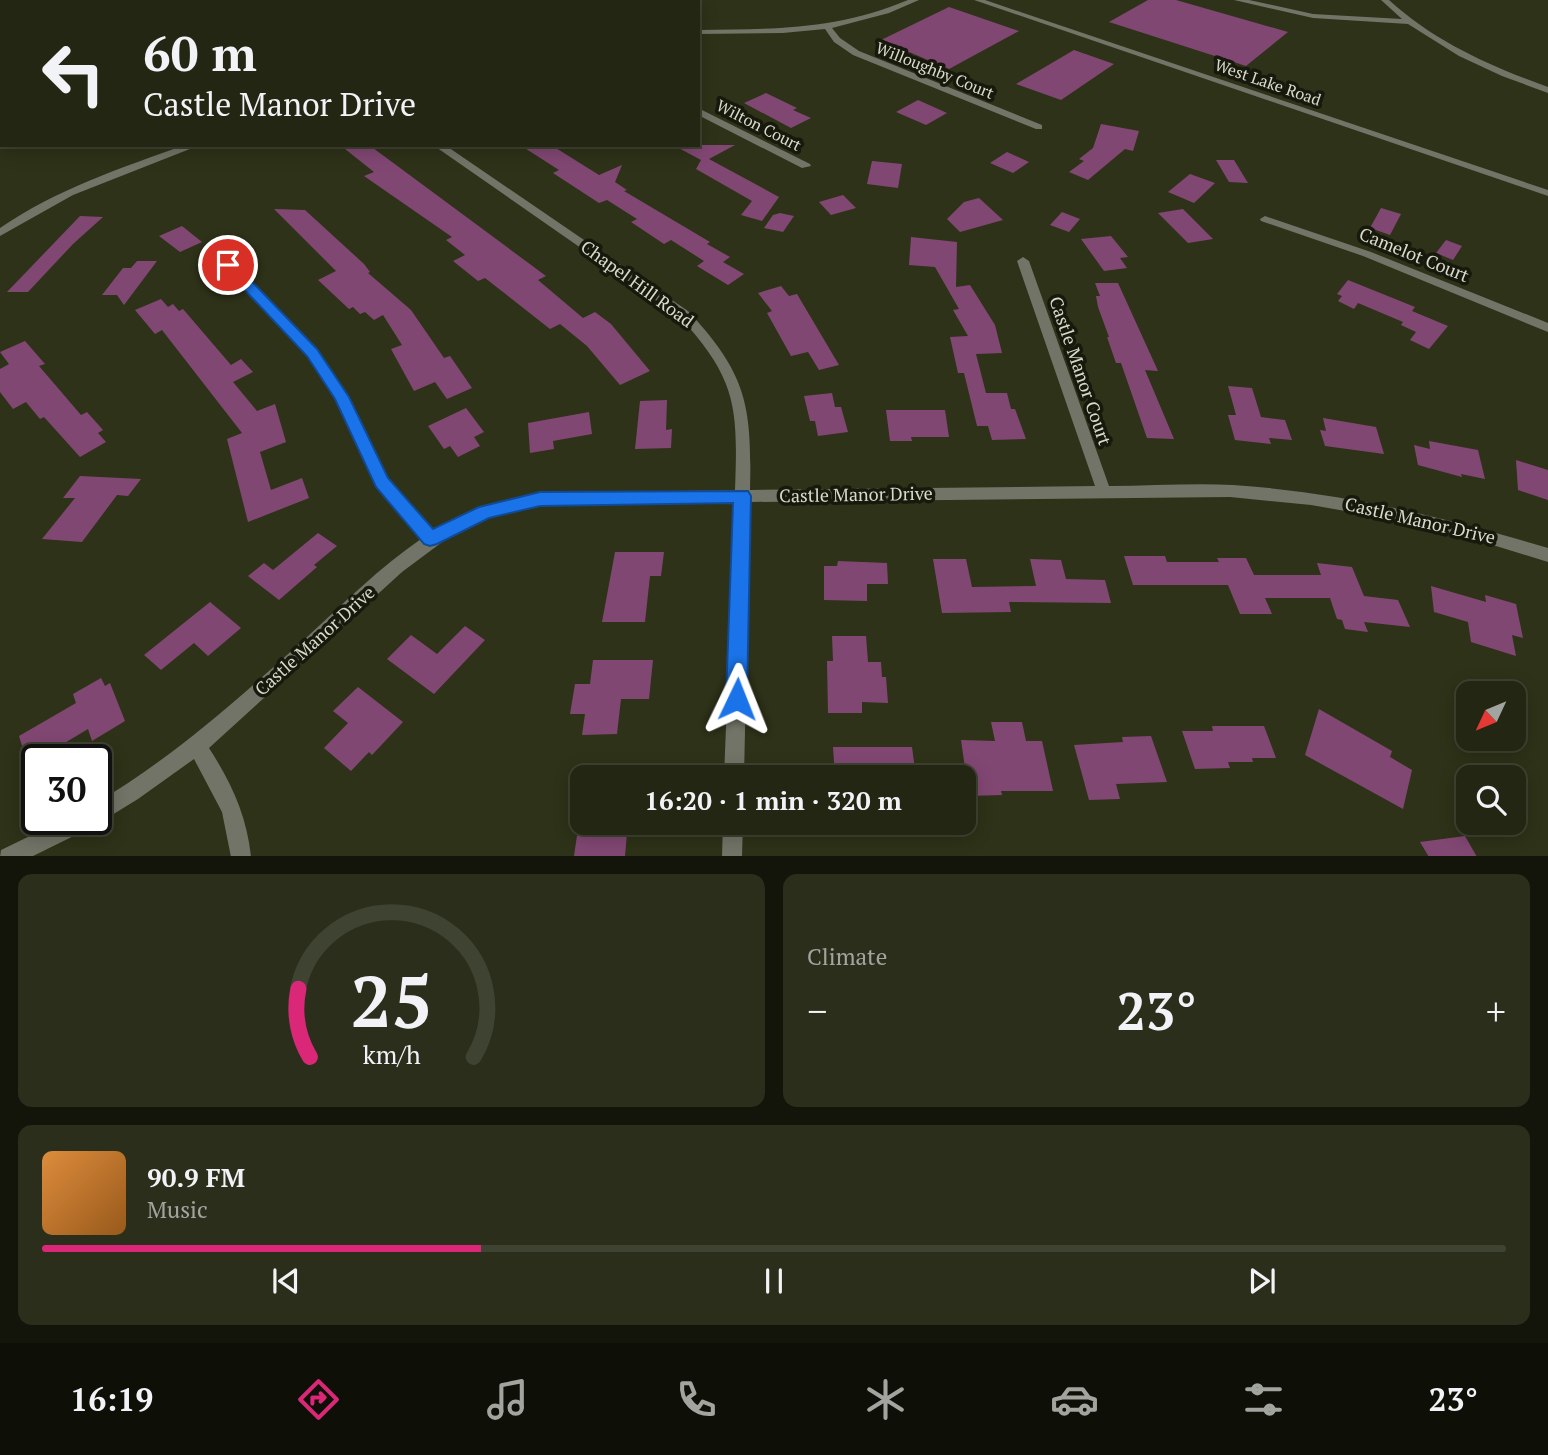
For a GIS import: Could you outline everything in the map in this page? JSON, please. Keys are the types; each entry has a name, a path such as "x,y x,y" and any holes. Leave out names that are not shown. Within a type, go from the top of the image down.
{"street":[{"path":"700,32 828,28 870,19 915,0"},
{"name":"West Lake Road","path":"978,0 1548,193"},
{"path":"1238,0 1313,16 1410,22"},
{"path":"1385,0 1410,22 1466,55 1548,90"},
{"name":"Willoughby Court","path":"828,28 836,40 856,53 1039,127"},
{"name":"Wilton Court","path":"700,112 806,166"},
{"path":"0,233 36,208 65,193 190,147"},
{"name":"Chapel Hill Road","path":"441,147 668,303 707,337 725,363 740,407 744,441 734,765"},
{"name":"Camelot Court","path":"1265,219 1367,254 1548,328"},
{"name":"Castle Manor Court","path":"1023,261 1104,492"},
{"path":"228,265 312,352 342,397 382,482 430,539"},
{"name":"Castle Manor Drive","path":"112,804 143,786 197,746 430,539 485,512 540,499 1230,492 1304,497 1369,507 1450,525 1548,555"},
{"path":"197,746 230,800 237,822 241,856"},
{"path":"8,856 53,835"},
{"path":"732,856 733,835"}],"building":[{"path":"1148,0 1176,0 1288,32 1246,66 1109,22"},
{"path":"949,7 1019,31 949,69 881,40"},
{"path":"1074,50 1114,64 1061,100 1016,84"},
{"path":"766,93 811,118 791,128 744,103"},
{"path":"918,100 947,113 926,125 896,112"},
{"path":"1101,124 1139,131 1133,151 1125,149 1088,180 1069,172 1084,161 1079,159 1093,148"},
{"path":"735,145 709,159 779,197 762,221 741,215 752,201 696,169 701,160 677,147"},
{"path":"343,147 372,147 546,276 538,280 583,318 595,312 611,324 650,371 620,385 587,346 560,324 550,329 485,278 478,281 453,261 465,255 446,240 452,237 364,176 374,172"},
{"path":"523,147 554,147 599,175 622,165 615,182 627,190 624,191 710,242 707,244 730,257 723,262 744,274 728,285 697,266 704,261 671,240 664,244 631,222 637,219 607,200 599,203 553,173 559,170"},
{"path":"1007,152 1029,162 1013,173 990,163"},
{"path":"1216,160 1234,160 1248,183 1229,182"},
{"path":"872,161 902,164 898,188 867,184"},
{"path":"1190,174 1215,183 1194,203 1168,192"},
{"path":"843,195 856,208 831,215 819,202"},
{"path":"979,198 1003,220 960,232 947,219 964,202"},
{"path":"1381,208 1401,214 1390,235 1370,228"},
{"path":"274,209 305,210 364,264 370,272 368,273 411,310 444,358 450,356 472,388 447,399 435,382 414,391 391,349 402,345 383,315 374,320 365,312 360,314 353,307 349,309 318,280 336,271"},
{"path":"1183,209 1213,239 1188,243 1158,213"},
{"path":"1062,212 1080,219 1069,232 1050,225"},
{"path":"780,213 794,216 783,232 764,228 773,215"},
{"path":"80,216 103,217 73,244 28,292 7,292"},
{"path":"182,226 202,242 180,252 159,236"},
{"path":"1111,236 1128,257 1120,258 1127,268 1104,271 1081,239"},
{"path":"911,237 957,242 956,287 970,285 995,325 1002,353 976,354 986,393 1007,393 1011,409 1015,409 1026,439 992,440 988,426 977,426 964,373 958,373 950,337 968,336 953,310 959,309 935,267 909,265"},
{"path":"1446,240 1462,246 1453,260 1436,253"},
{"path":"137,261 157,261 124,305 117,295 102,295 123,268 131,268"},
{"path":"1348,280 1415,307 1412,311 1448,326 1429,349 1410,340 1416,332 1401,325 1403,322 1358,303 1354,309 1338,301 1342,296 1337,294"},
{"path":"1095,283 1118,283 1158,371 1145,370 1174,439 1147,438 1121,363 1116,363 1107,337 1098,307 1096,296 1100,296"},
{"path":"781,286 789,296 797,294 839,365 819,370 808,352 791,356 767,313 772,311 758,293"},
{"path":"161,299 168,307 173,304 179,311 183,309 231,365 241,359 253,372 233,382 257,411 275,404 286,442 260,452 271,490 302,478 309,498 248,522 227,439 242,433 162,330 155,334 135,310"},
{"path":"25,341 45,364 39,366 81,415 87,412 103,430 98,433 106,442 80,457 44,417 40,419 26,402 13,409 0,392 0,369 9,364 0,352"},
{"path":"1228,386 1252,388 1261,417 1285,420 1292,440 1269,438 1271,444 1235,440 1228,415 1236,415"},
{"path":"832,393 835,407 841,407 848,432 818,436 815,421 810,421 804,396"},
{"path":"667,400 666,430 672,429 671,448 635,449 640,401"},
{"path":"466,408 484,432 474,437 480,446 458,457 450,446 444,449 428,426"},
{"path":"886,410 945,410 949,437 911,437 912,441 890,441"},
{"path":"589,412 592,434 553,441 554,449 530,453 528,423"},
{"path":"1323,418 1376,427 1384,454 1325,446 1320,430 1326,431"},
{"path":"1429,441 1478,450 1485,479 1461,474 1462,477 1418,465 1414,445 1430,449"},
{"path":"1516,460 1548,470 1548,500 1518,490"},
{"path":"80,476 141,479 128,496 117,495 82,542 42,539 75,498 63,498"},
{"path":"318,533 337,546 279,600 248,576 264,563 273,570"},
{"path":"615,552 664,552 661,576 650,576 645,622 602,622"},
{"path":"1124,556 1165,556 1167,562 1219,562 1217,558 1246,558 1254,575 1321,575 1317,563 1352,567 1364,596 1398,600 1410,627 1364,622 1368,632 1345,629 1342,620 1337,619 1330,598 1265,598 1272,614 1240,614 1228,585 1133,585"},
{"path":"933,559 966,559 972,587 1036,586 1030,559 1061,560 1066,579 1105,580 1111,603 1009,602 1011,612 942,613"},
{"path":"838,561 887,563 888,584 867,584 867,601 824,600 824,566 837,566"},
{"path":"1431,586 1486,602 1485,595 1516,604 1523,638 1512,635 1516,656 1471,642 1468,622 1434,612"},
{"path":"210,602 241,628 208,656 194,643 161,670 144,655"},
{"path":"465,626 485,640 434,694 387,659 411,635 437,654"},
{"path":"832,636 866,636 868,662 881,662 882,677 886,677 888,703 862,702 862,713 828,713 827,661 833,661"},
{"path":"593,660 653,660 649,699 621,699 617,734 582,735 585,714 570,714 575,684 590,684"},
{"path":"101,678 105,686 110,683 125,721 92,741 88,729 63,744 21,744 19,736 76,703 73,694"},
{"path":"358,687 403,722 372,755 369,752 351,771 324,748 348,723 333,711"},
{"path":"1319,709 1392,751 1390,757 1412,770 1403,809 1305,755"},
{"path":"991,722 1022,722 1026,741 1042,741 1053,791 1001,791 1002,795 976,796 976,765 965,765 961,740 995,741"},
{"path":"1212,726 1264,726 1276,758 1228,762 1230,768 1195,769 1182,731 1213,731"},
{"path":"1151,736 1167,782 1116,784 1120,799 1089,800 1074,745 1123,742 1122,737"},
{"path":"833,747 912,747 914,765 834,765"},
{"path":"577,835 627,835 625,856 574,856"},
{"path":"1465,836 1476,856 1428,856 1420,842"}],"route":[{"path":"228,265 312,352 342,397 374,470 430,539 485,512 540,499 742,496 737,699"}]}
